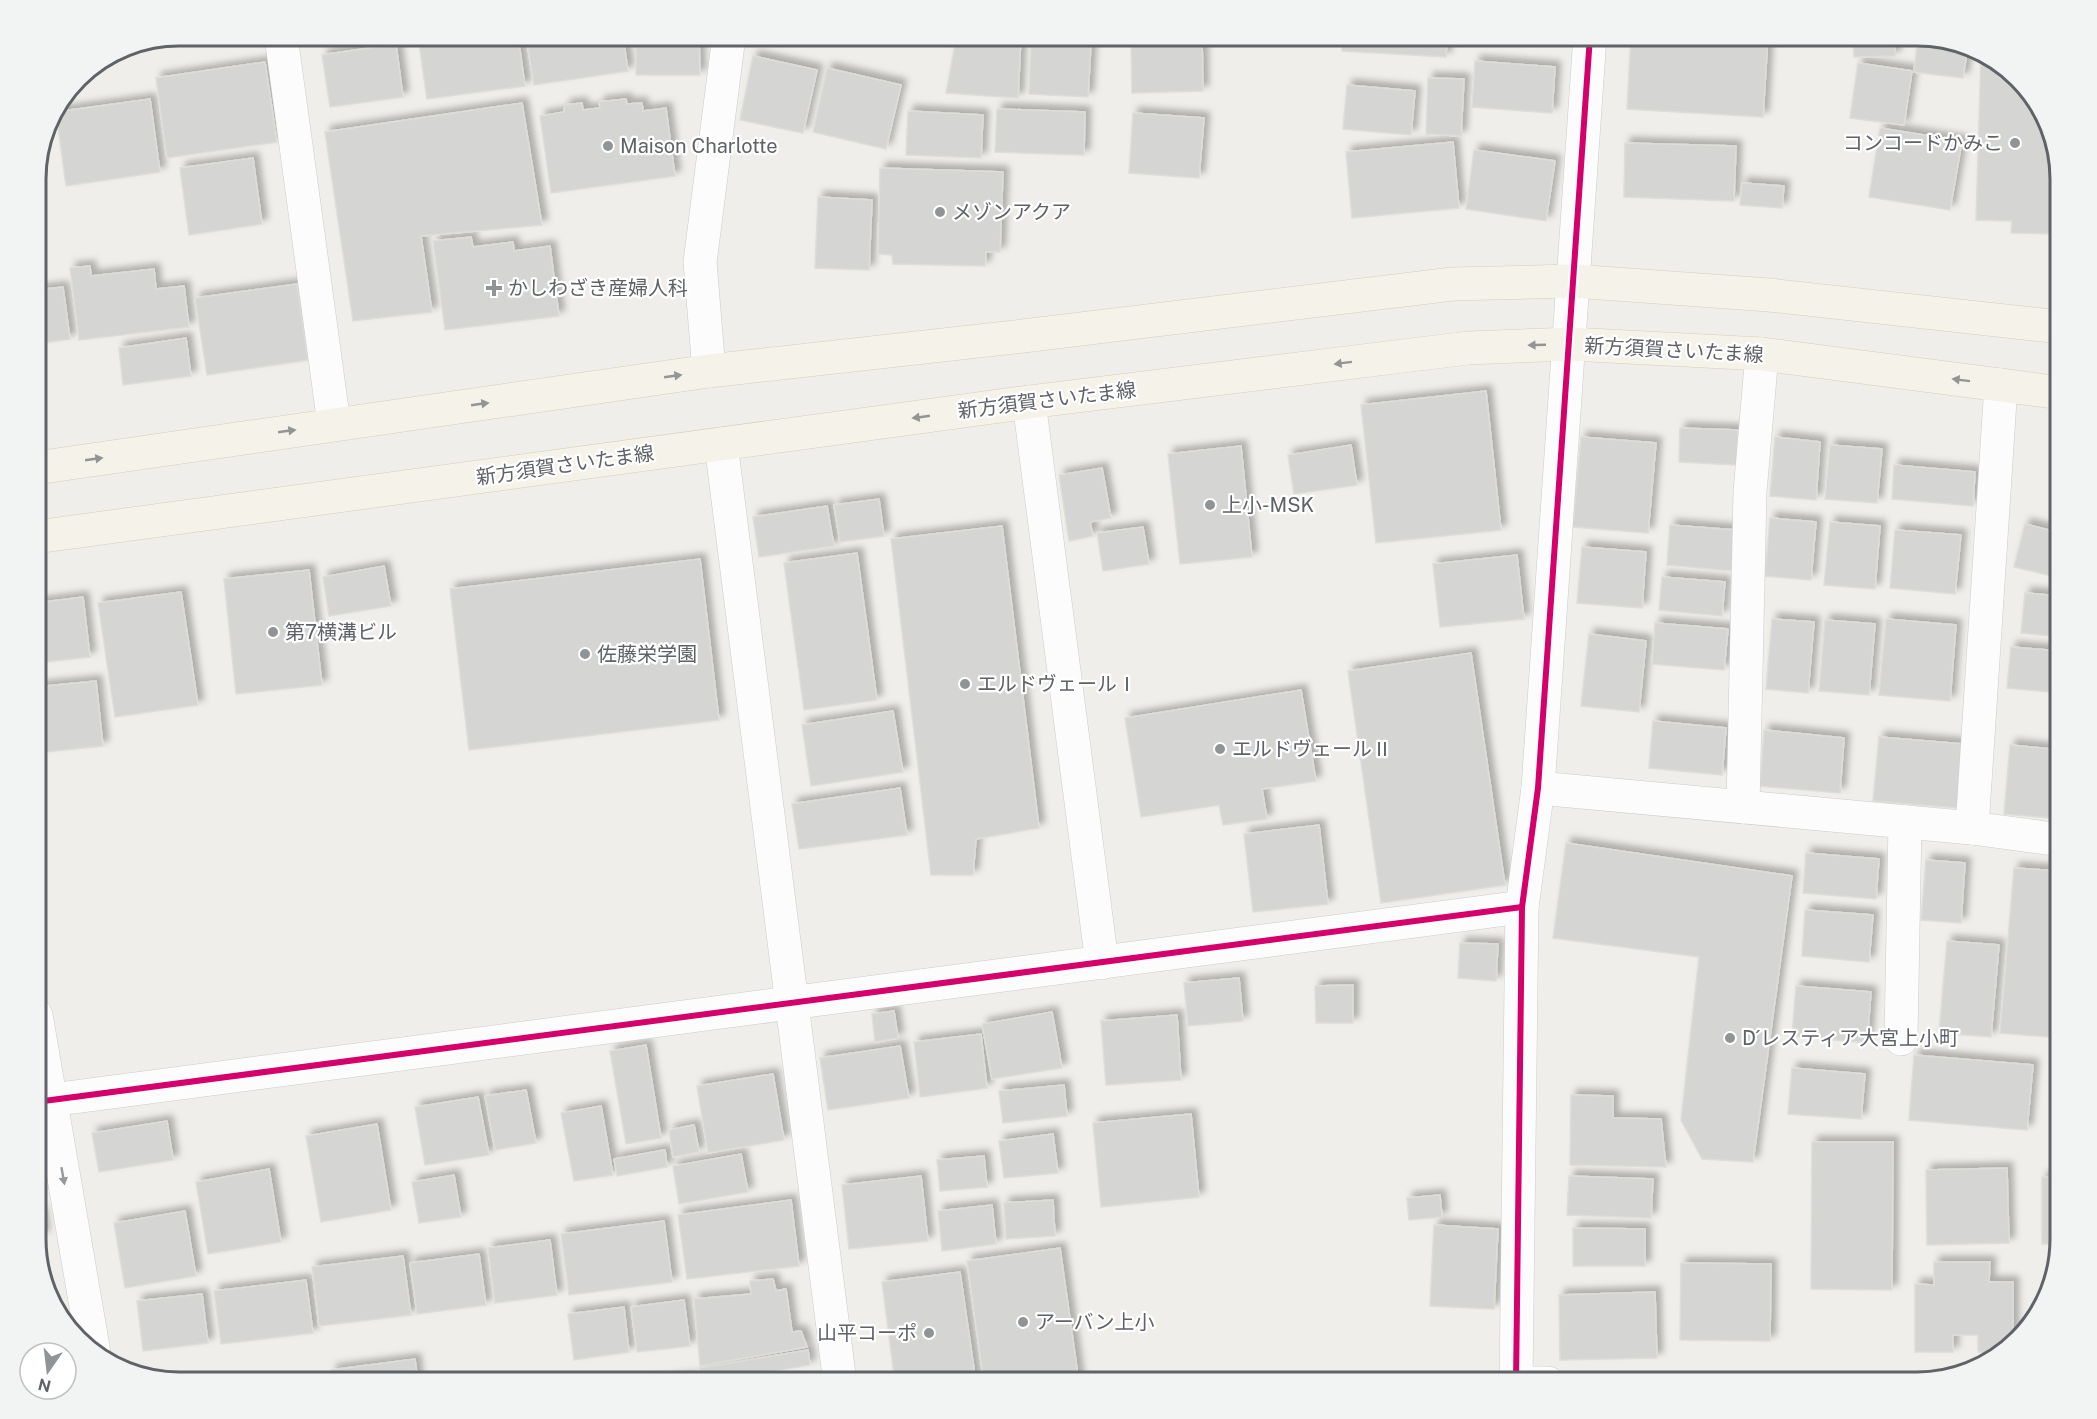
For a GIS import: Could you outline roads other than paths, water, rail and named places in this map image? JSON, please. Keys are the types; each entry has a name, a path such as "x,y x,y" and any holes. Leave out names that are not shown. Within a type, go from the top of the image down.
{"main road":[{"path":"47,466 710,371 1453,284 1573,281 1769,295 2050,326"},
{"name":"新方須賀さいたま線","path":"47,536 1029,402 1468,348 1570,344 1762,354 2050,392"}],"street":[{"path":"1515,1372 1522,908 1538,788 1589,46"},
{"path":"282,47 334,424"},
{"path":"710,371 700,262 728,47"},
{"path":"1743,807 1750,492 1762,354"},
{"path":"1972,828 2001,385"},
{"path":"1029,402 1102,963"},
{"path":"721,444 839,1372"},
{"path":"1538,788 1972,828 2050,839"},
{"path":"1901,1040 1905,822"},
{"path":"47,1100 1522,908"},
{"path":"47,1121 91,1339"}],"place":[{"name":"コンコードかみこ","path":"2015,143"},
{"name":"Maison Charlotte","path":"608,146"},
{"name":"メゾンアクア","path":"940,212"},
{"name":"かしわざき産婦人科","path":"494,288"},
{"name":"上小-MSK","path":"1210,505"},
{"name":"第7横溝ビル","path":"273,632"},
{"name":"佐藤栄学園","path":"585,654"},
{"name":"エルドヴェールⅠ","path":"965,684"},
{"name":"エルドヴェールⅡ","path":"1220,749"},
{"name":"D´レスティア大宮上小町","path":"1730,1038"},
{"name":"アーバン上小","path":"1023,1322"},
{"name":"山平コーポ","path":"929,1333"}]}
